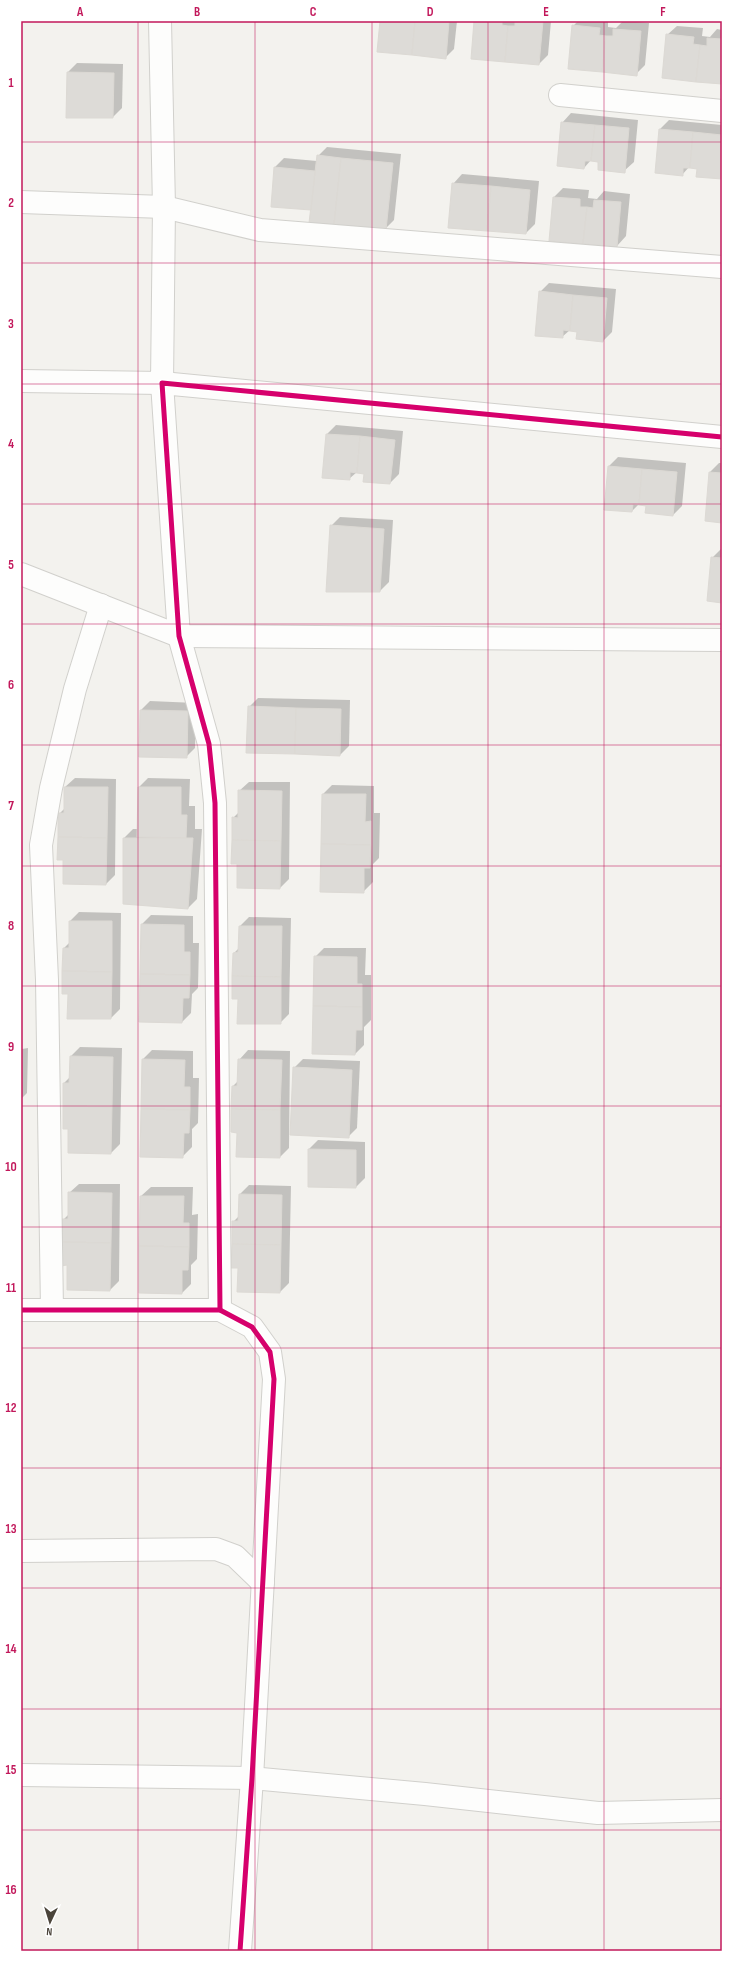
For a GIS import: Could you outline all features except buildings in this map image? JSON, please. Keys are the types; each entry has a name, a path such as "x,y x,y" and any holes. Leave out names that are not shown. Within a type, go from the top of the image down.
{"street":[{"path":"160,21 164,207 162,383 179,636 209,744 215,803 220,1310"},
{"path":"560,95 722,111"},
{"path":"21,202 164,207 260,230 722,267"},
{"path":"21,381 162,383 722,437"},
{"path":"21,574 179,636 722,640"},
{"path":"52,1310 47,980 41,845 51,788 75,689 101,605"},
{"path":"21,1310 220,1310 252,1327 270,1352 274,1379 252,1778 240,1951"},
{"path":"21,1551 216,1550 235,1556 263,1583"},
{"path":"21,1775 252,1778 425,1794 598,1813 722,1810"}],"cycle path":[{"path":"220,1310 215,803 209,744 179,636 162,383 722,437"},
{"path":"21,1310 220,1310 252,1327 270,1352 274,1379 252,1778 240,1951"}]}
